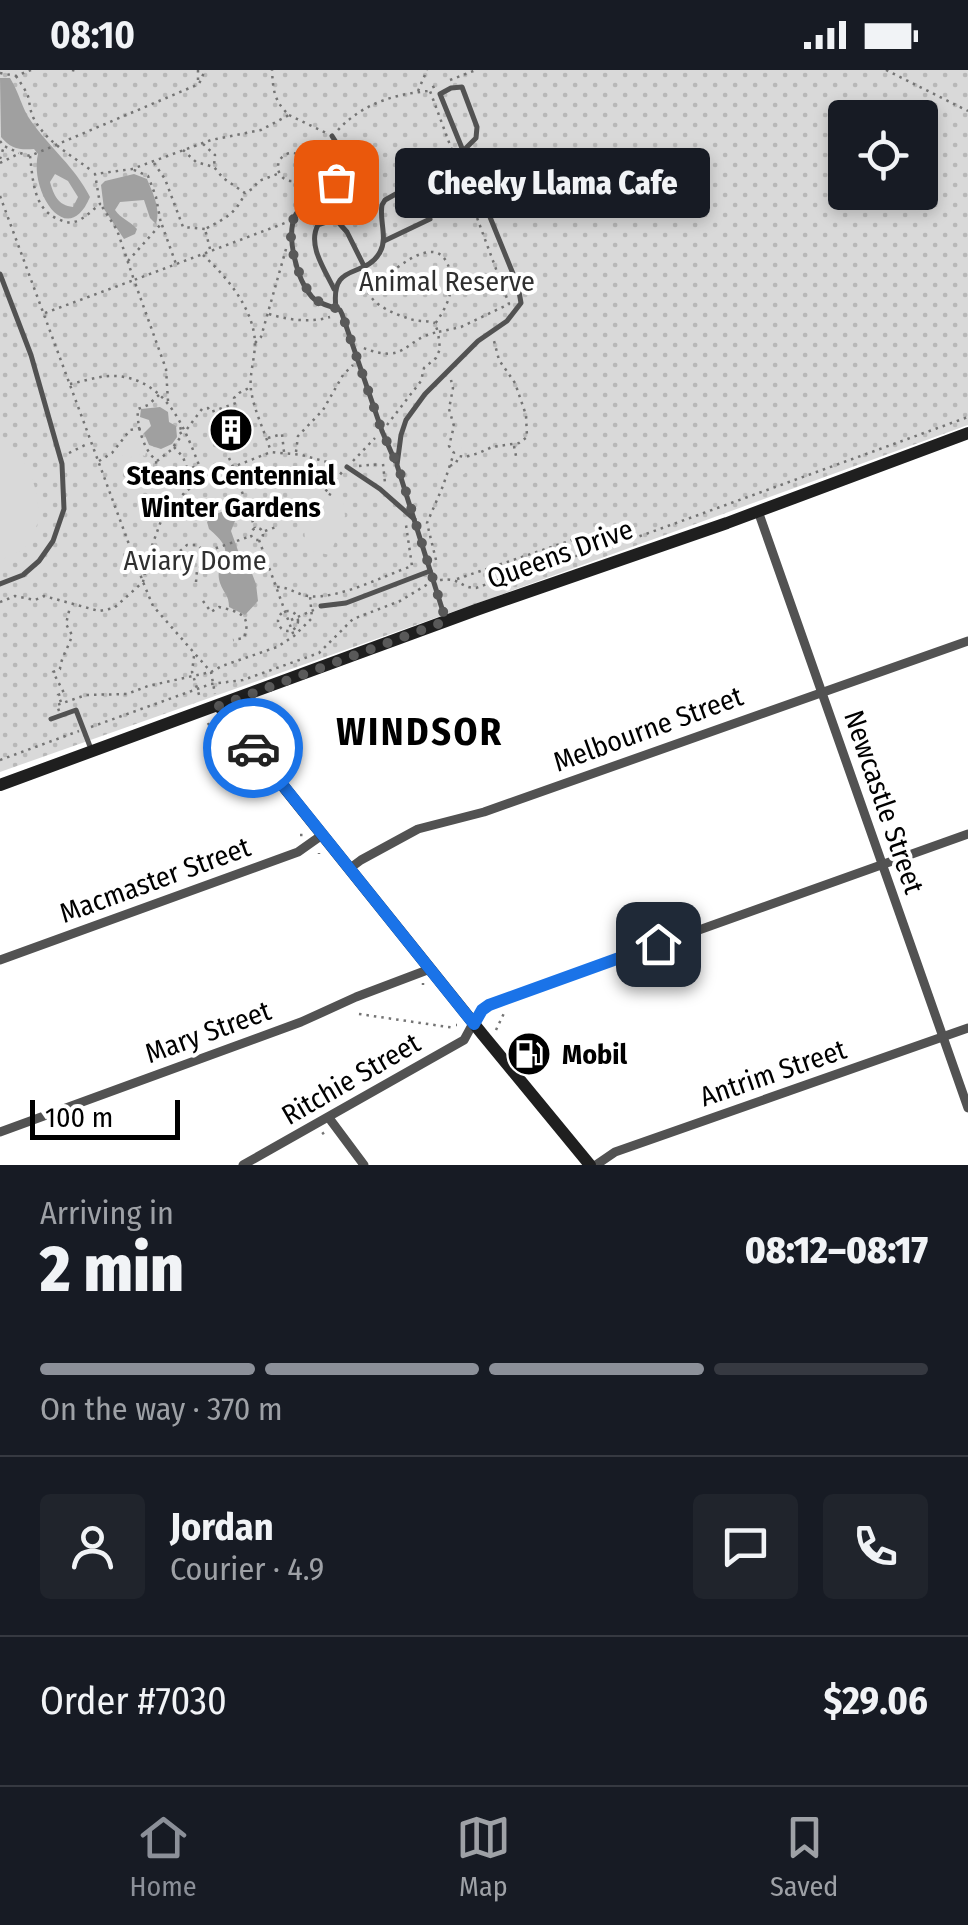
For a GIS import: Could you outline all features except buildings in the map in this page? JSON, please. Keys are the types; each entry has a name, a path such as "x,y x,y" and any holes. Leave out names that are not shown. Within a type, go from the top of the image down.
{"main road":[{"name":"Queens Drive","path":"0,785 968,433"},
{"path":"219,706 474,1024 593,1165"}],"street":[{"name":"Newcastle Street","path":"758,511 968,1108"},
{"name":"Melbourne Street","path":"349,869 418,829 473,816 968,641"},
{"name":"Ritchie Street","path":"243,1165 464,1040 489,1005 968,834"},
{"name":"Macmaster Street","path":"0,960 291,855 322,835"},
{"name":"Mary Street","path":"0,1132 301,1022 430,968"},
{"name":"Antrim Street","path":"593,1165 616,1152 968,1028"},
{"path":"328,1118 364,1165"}],"lane":[{"path":"398,466 406,420 424,394 446,370 506,321 521,302 518,286 440,94 451,88 462,87 478,127 476,138 464,150"},
{"path":"332,136 342,153 340,176 329,189 299,209 293,220 293,251 316,301 340,310 352,339 434,569 446,621"},
{"path":"335,291 342,278 378,255 384,241 382,205 404,190"},
{"path":"336,308 335,291 314,244 318,225 332,220 342,226 364,266"},
{"path":"384,241 430,220"},
{"path":"0,274 32,355 60,458 64,509 53,541 39,560 24,576 0,584"},
{"path":"346,467 380,489 416,521"},
{"path":"321,606 346,602 434,569"},
{"path":"50,719 76,710 92,752"}],"path":[{"path":"0,73 16,76 31,70"},
{"path":"198,70 198,84"},
{"path":"0,141 20,153 33,155 198,84 204,70"},
{"path":"272,70 275,98 280,106 332,136"},
{"path":"418,92 426,70"},
{"path":"430,92 431,88 476,70"},
{"path":"886,70 968,110"},
{"path":"16,76 27,93 32,116 54,145 95,174 100,204 117,230 166,369 168,401"},
{"path":"352,339 365,348 387,354 407,349 423,336 460,327 508,304 430,92"},
{"path":"301,156 375,102 404,93 440,94"},
{"path":"95,174 154,163 203,143 261,130 290,115"},
{"path":"203,143 215,156 214,167"},
{"path":"0,161 4,146"},
{"path":"183,150 196,162 214,167 222,178 244,193"},
{"path":"293,152 301,156 306,166 302,177 290,180 280,173 279,163 284,155 293,152"},
{"path":"0,161 20,153"},
{"path":"33,155 36,195 43,210 53,218 80,220 100,204"},
{"path":"154,163 165,179 183,227 205,229 231,216 244,193 259,181 280,173"},
{"path":"132,169 148,176 176,264"},
{"path":"0,196 142,582 153,606 210,672 211,684"},
{"path":"44,314 293,220"},
{"path":"255,343 268,314 293,220"},
{"path":"128,262 161,224"},
{"path":"205,229 211,251"},
{"path":"331,495 325,492 382,431 422,381 424,368 436,358 440,348 436,324 448,303 452,282 446,259 423,253 399,265 361,294"},
{"path":"202,254 218,268 252,323 255,343 251,388 271,452"},
{"path":"368,291 372,300 384,308 412,320 436,324"},
{"path":"268,314 286,320 322,319 336,308"},
{"path":"450,466 459,456 523,442 528,436 526,415 515,383 499,360 486,326 494,319 493,312"},
{"path":"296,454 298,436 323,410 343,375 359,360"},
{"path":"434,569 427,523 454,452 449,446 454,426 449,409 453,388 446,370"},
{"path":"68,385 117,376 139,382 160,395 185,429 204,478"},
{"path":"156,462 182,435 178,429 185,429 202,409 211,412 236,403 234,398 239,392 251,388"},
{"path":"160,395 138,411 137,418 159,478 174,473 174,477 182,475 181,472 200,466"},
{"path":"456,579 472,589 561,557 595,552 968,417"},
{"path":"98,462 112,453 131,423"},
{"path":"130,430 143,428"},
{"path":"267,438 282,434 284,452"},
{"path":"60,458 90,443"},
{"path":"513,444 516,456"},
{"path":"174,446 187,470"},
{"path":"0,602 15,596 35,600 44,596 99,611 114,608 142,582 161,521 185,492 204,478 271,452 346,467 383,464 386,490"},
{"path":"229,458 255,528"},
{"path":"276,587 310,596 338,592 412,566 406,523 398,507"},
{"path":"259,540 263,532 276,527"},
{"path":"251,536 255,528 263,532"},
{"path":"205,552 251,536 259,540 293,633"},
{"path":"407,539 418,553"},
{"path":"440,580 456,579 572,540 594,548 595,552"},
{"path":"178,562 186,570 197,570 206,562 205,552 197,545 187,545 180,551"},
{"path":"572,556 574,562"},
{"path":"196,582 197,570"},
{"path":"0,760 196,689 244,680 319,653 353,620 400,602 428,584"},
{"path":"61,715 57,705 86,694 127,694 210,672 277,647 312,618 310,596"},
{"path":"203,601 212,612 219,607 246,619 244,638 233,640"},
{"path":"62,703 58,695 64,692 53,672 60,669 72,636 66,624 71,605"},
{"path":"289,621 321,606"},
{"path":"285,610 292,610 298,617 293,633 282,630 278,624 285,610"},
{"path":"194,653 193,676 200,698"},
{"path":"230,680 232,686"},
{"path":"496,1030 505,1011"},
{"path":"358,1014 456,1026"}],"green space":[{"path":"0,70 968,70 968,425 0,772"},
{"path":"141,430 145,456 123,458 120,448 131,432"},
{"path":"450,431 464,452 468,471 446,487 438,488 439,451"},
{"path":"0,435 28,470 38,501 38,516 28,544 0,560"},
{"path":"295,480 343,496 345,516 330,555 306,550 303,517 286,492"}],"shaded area":[{"path":"0,78 10,78 31,121 90,197 81,212 71,218 52,210 39,184 38,154 34,149 12,146 1,137","holes":["55,174 68,181 78,197 73,207 57,199 50,182"]},
{"path":"134,174 147,179 158,213 156,224 144,200 120,202 115,210 137,229 124,239 104,209 101,185"},
{"path":"160,407 176,426 177,437 161,449 149,445 144,433 151,426 149,420 140,417 141,409"},
{"path":"221,512 230,514 235,521 231,531 256,584 258,601 245,615 229,607 220,583 224,546 207,522"}],"way so far":[{"path":"253,748 219,706 446,621 398,466 342,314 312,297 294,260 292,231 296,214 336,182"}],"place":[{"name":"Cheeky Llama Cafe","path":"336,182"},
{"name":"Steans Centennial Winter Gardens","path":"231,430"},
{"name":"Mobil","path":"529,1054"}],"district":[{"name":"WINDSOR","path":"420,732"}],"route":[{"path":"253,748 474,1024 489,1005 658,944"}],"park label":[{"name":"Animal Reserve","path":"447,281"},
{"name":"Aviary Dome","path":"195,560"}]}
